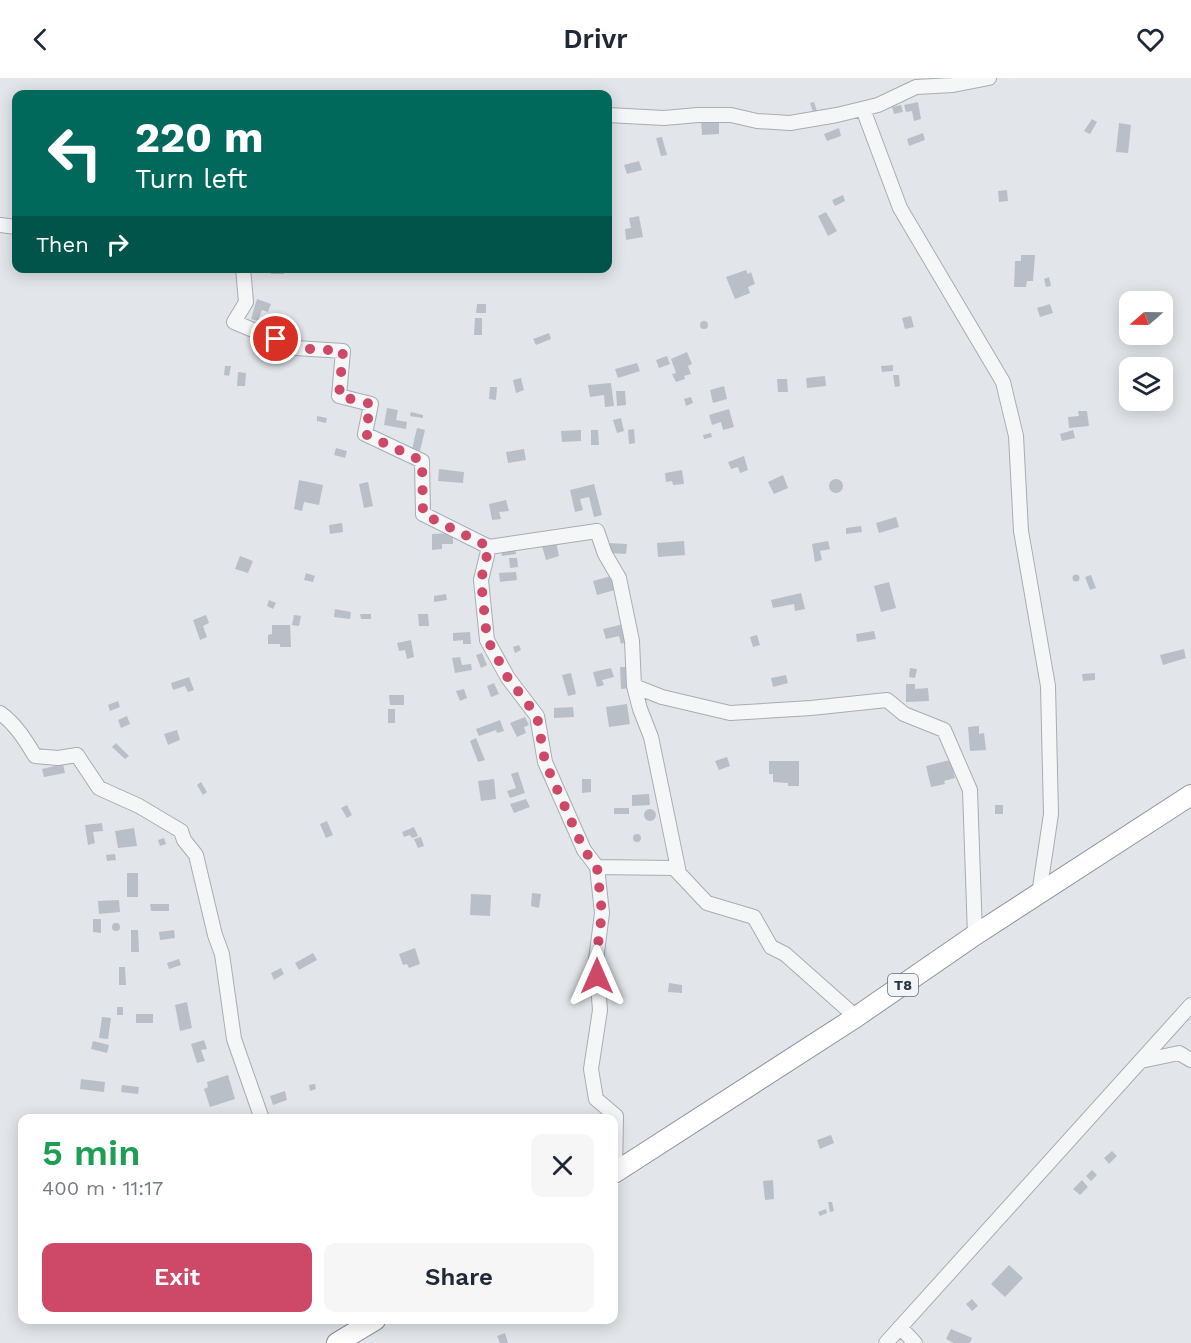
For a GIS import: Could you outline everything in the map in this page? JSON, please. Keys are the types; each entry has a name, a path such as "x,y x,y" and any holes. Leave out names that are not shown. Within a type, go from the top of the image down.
{"highway":[{"name":"T8","path":"618,1169 856,1017 975,935 1191,795"},
{"path":"338,1343 368,1324"}],"street":[{"path":"612,115 664,118 731,115 757,121 790,123 878,105 916,87 953,85 988,78"},
{"path":"863,109 900,208 1004,382 1016,436 1021,531 1048,686 1051,814 1039,894"},
{"path":"243,273 246,302 234,322 296,348 343,351 339,396 371,404 365,434 422,461 423,514 489,547 597,531 605,554 619,578 632,641 634,686 651,737 679,873"},
{"path":"489,547 481,580 487,639 508,678 537,716 545,762 584,850 597,867 602,913 596,960 600,1010 591,1069 596,1099 614,1114"},
{"path":"634,686 662,697 730,712 811,708 887,700 904,714 944,730 970,790 975,935"},
{"path":"0,713 23,737 35,756 58,759 77,755 99,788 139,806 181,831 184,840 196,855 215,935 222,954 234,1039 260,1114"},
{"path":"597,867 674,868 707,903 753,917 771,946 785,954 856,1017"},
{"path":"886,1343 1191,1005"},
{"path":"1141,1061 1179,1053 1191,1060"},
{"path":"900,1327 915,1343"}],"building":[{"path":"814,102 817,111 813,112 810,103"},
{"path":"918,102 921,119 914,121 912,111 906,112 904,105"},
{"path":"901,105 903,112 894,114 892,107"},
{"path":"719,119 719,134 702,135 701,120"},
{"path":"1092,119 1097,122 1090,134 1084,131"},
{"path":"1119,123 1131,125 1128,153 1116,152"},
{"path":"839,128 841,136 827,141 824,134"},
{"path":"923,133 925,140 909,146 907,139"},
{"path":"662,137 667,155 661,156 656,138"},
{"path":"639,161 642,170 627,174 624,165"},
{"path":"1007,190 1008,201 999,202 998,191"},
{"path":"843,195 845,201 835,206 832,200"},
{"path":"826,212 837,231 828,236 818,216"},
{"path":"639,216 643,237 626,240 625,229 631,228 629,218"},
{"path":"1021,255 1035,255 1033,281 1027,281 1026,287 1014,287 1015,261 1021,261"},
{"path":"746,270 748,274 751,272 755,284 748,287 750,293 735,299 726,277"},
{"path":"1049,277 1051,286 1046,287 1044,279"},
{"path":"257,299 271,304 268,312 262,310 258,321 251,319"},
{"path":"477,304 486,304 486,313 476,313"},
{"path":"1050,304 1053,313 1040,317 1037,308"},
{"path":"911,316 914,327 905,329 902,318"},
{"path":"475,318 482,318 482,335 474,335"},
{"path":"704,321 708,325 704,329 700,325"},
{"path":"549,333 551,339 536,345 533,339"},
{"path":"687,352 692,364 688,366 691,374 676,382 672,374 676,373 671,359"},
{"path":"667,356 670,364 659,368 656,360"},
{"path":"637,363 640,371 618,378 615,369"},
{"path":"893,365 893,371 882,372 881,366"},
{"path":"225,366 231,366 229,376 224,375"},
{"path":"238,372 246,373 245,386 237,386"},
{"path":"893,375 899,375 900,386 895,387"},
{"path":"825,376 826,386 807,388 806,378"},
{"path":"521,378 524,390 516,393 513,380"},
{"path":"777,379 787,379 788,392 778,392"},
{"path":"611,383 614,406 605,407 604,395 590,397 588,385"},
{"path":"724,386 727,399 713,403 710,390"},
{"path":"490,387 497,387 496,400 489,399"},
{"path":"616,391 625,391 626,405 617,406"},
{"path":"691,397 693,403 686,406 684,399"},
{"path":"387,408 398,410 396,420 407,422 406,429 384,425"},
{"path":"729,409 734,427 723,430 721,422 712,425 709,415"},
{"path":"1078,411 1087,411 1089,426 1069,428 1068,417 1079,416"},
{"path":"411,412 423,415 423,418 410,416"},
{"path":"317,416 327,418 326,423 317,421"},
{"path":"621,418 624,431 617,433 613,420"},
{"path":"417,428 425,430 420,451 412,449"},
{"path":"634,429 635,443 629,444 628,430"},
{"path":"581,430 581,441 562,442 561,431"},
{"path":"591,430 598,430 599,445 591,445"},
{"path":"1073,430 1075,438 1062,441 1060,434"},
{"path":"711,433 712,437 704,439 703,435"},
{"path":"336,448 347,451 345,458 334,455"},
{"path":"524,449 526,460 508,463 506,452"},
{"path":"744,456 748,470 740,473 738,467 731,469 728,462"},
{"path":"439,469 464,472 463,483 438,481"},
{"path":"682,470 684,484 673,485 672,481 666,482 665,473"},
{"path":"783,475 788,488 774,494 768,482"},
{"path":"836,479 841,481 843,486 841,491 836,493 831,491 829,486 831,481"},
{"path":"299,480 323,485 319,505 304,502 302,511 294,509"},
{"path":"368,482 373,506 364,508 359,484"},
{"path":"594,484 602,515 594,517 589,497 580,499 583,510 575,512 570,490"},
{"path":"506,500 509,511 499,512 501,519 492,520 489,504"},
{"path":"896,517 899,527 879,533 876,523"},
{"path":"342,523 343,532 330,534 329,525"},
{"path":"861,526 862,532 846,534 846,528"},
{"path":"453,533 453,544 442,544 442,549 432,550 432,534"},
{"path":"684,541 685,555 658,557 657,543"},
{"path":"828,541 830,549 820,551 822,560 815,562 812,544"},
{"path":"556,542 559,556 546,560 542,546"},
{"path":"608,543 627,544 626,554 608,553"},
{"path":"515,548 516,554 502,556 501,550"},
{"path":"240,556 253,561 248,573 235,569"},
{"path":"509,558 517,558 518,567 510,568"},
{"path":"516,572 517,580 500,582 499,573"},
{"path":"306,573 315,576 313,582 304,580"},
{"path":"1076,574 1080,578 1076,582 1072,578"},
{"path":"1091,575 1096,588 1090,590 1085,577"},
{"path":"611,576 615,590 597,595 593,581"},
{"path":"889,582 896,608 881,612 874,586"},
{"path":"801,593 805,609 795,611 794,604 773,608 771,600"},
{"path":"446,594 447,600 434,602 434,596"},
{"path":"269,600 276,603 273,609 267,606"},
{"path":"335,609 351,612 350,619 334,617"},
{"path":"360,614 371,614 371,619 361,619"},
{"path":"418,614 428,614 429,626 419,626"},
{"path":"206,615 209,623 203,626 207,637 200,640 193,620"},
{"path":"294,615 301,616 299,626 292,625"},
{"path":"624,624 629,641 621,644 619,636 606,639 603,629"},
{"path":"272,625 290,625 291,647 268,644 268,635 272,634"},
{"path":"874,631 876,639 857,642 856,634"},
{"path":"470,632 471,644 463,644 463,640 453,641 453,633"},
{"path":"757,635 760,645 753,647 750,637"},
{"path":"411,640 414,657 407,659 405,650 399,651 397,643"},
{"path":"519,645 521,650 515,653 513,647"},
{"path":"1184,649 1186,658 1163,665 1160,655"},
{"path":"482,653 487,665 481,668 476,655"},
{"path":"460,657 462,665 471,664 472,670 455,673 452,658"},
{"path":"620,667 629,667 631,688 621,689"},
{"path":"611,668 614,677 602,680 604,685 597,687 593,672"},
{"path":"910,668 917,669 915,678 909,677"},
{"path":"571,673 576,694 568,696 562,675"},
{"path":"1095,673 1095,680 1083,681 1082,674"},
{"path":"786,675 788,683 773,687 771,678"},
{"path":"189,677 194,690 188,692 185,686 173,690 171,683"},
{"path":"494,683 499,694 491,697 487,686"},
{"path":"906,684 915,684 915,689 928,688 929,701 906,702"},
{"path":"464,689 467,698 460,701 456,691"},
{"path":"389,695 404,695 404,705 390,705"},
{"path":"118,701 120,707 110,711 108,705"},
{"path":"627,704 630,724 609,727 606,707"},
{"path":"573,707 574,717 554,718 554,708"},
{"path":"388,709 395,709 395,723 388,723"},
{"path":"127,716 130,724 121,728 118,720"},
{"path":"525,717 529,725 524,727 526,733 517,737 510,723"},
{"path":"500,720 504,731 497,733 496,730 479,736 476,729"},
{"path":"979,726 979,734 984,733 986,750 970,751 968,727"},
{"path":"177,730 180,740 168,745 164,734"},
{"path":"476,738 485,760 478,762 470,741"},
{"path":"116,743 129,756 125,759 112,747"},
{"path":"727,757 730,766 719,770 715,761"},
{"path":"950,760 955,778 944,781 945,784 931,787 926,766"},
{"path":"769,761 799,761 799,786 773,782 773,774 769,774"},
{"path":"63,764 65,773 44,777 42,769"},
{"path":"518,772 525,793 510,798 507,791 516,788 511,774"},
{"path":"494,779 496,799 481,801 478,781"},
{"path":"582,779 591,779 591,792 582,793"},
{"path":"201,782 207,792 203,795 197,785"},
{"path":"649,794 650,805 632,806 632,795"},
{"path":"526,799 530,807 514,813 510,804"},
{"path":"347,805 352,815 347,818 341,808"},
{"path":"995,805 1003,805 1003,814 995,814"},
{"path":"614,808 629,808 629,814 614,814"},
{"path":"650,809 656,815 650,821 644,815"},
{"path":"327,821 333,835 326,838 320,824"},
{"path":"102,823 103,831 93,832 95,843 88,845 85,825"},
{"path":"414,827 418,836 404,837 402,832"},
{"path":"134,828 137,846 118,848 115,831"},
{"path":"637,834 641,838 637,842 633,838"},
{"path":"421,837 424,846 418,848 414,839"},
{"path":"164,838 166,844 160,846 158,840"},
{"path":"115,854 116,860 107,861 106,855"},
{"path":"127,873 138,873 138,897 127,897"},
{"path":"532,893 541,894 539,908 531,906"},
{"path":"471,894 491,895 490,916 470,915"},
{"path":"119,900 120,912 99,914 98,901"},
{"path":"150,904 169,904 169,911 151,911"},
{"path":"93,919 101,919 101,933 93,932"},
{"path":"116,923 120,927 116,931 112,927"},
{"path":"131,930 138,930 139,952 131,952"},
{"path":"174,930 175,938 160,940 159,932"},
{"path":"415,948 420,964 409,968 407,964 403,965 399,954"},
{"path":"313,953 317,960 299,970 295,963"},
{"path":"179,959 181,965 169,969 167,963"},
{"path":"119,967 125,967 126,985 119,985"},
{"path":"281,968 284,974 274,980 271,973"},
{"path":"669,983 682,985 682,993 668,992"},
{"path":"187,1002 192,1028 180,1031 175,1005"},
{"path":"117,1007 123,1007 123,1015 117,1015"},
{"path":"136,1014 153,1014 153,1023 136,1023"},
{"path":"102,1017 111,1018 108,1039 99,1038"},
{"path":"204,1040 207,1049 201,1050 205,1061 197,1063 191,1044"},
{"path":"93,1041 109,1045 107,1053 91,1049"},
{"path":"228,1075 235,1099 210,1107 204,1089 208,1087 207,1082"},
{"path":"81,1079 105,1082 104,1092 80,1089"},
{"path":"315,1084 316,1089 310,1091 309,1085"},
{"path":"122,1085 139,1087 138,1094 121,1092"},
{"path":"285,1091 287,1100 273,1105 270,1096"},
{"path":"831,1135 834,1143 820,1149 817,1140"},
{"path":"1112,1151 1117,1156 1109,1164 1104,1158"},
{"path":"1092,1170 1097,1175 1091,1181 1086,1176"},
{"path":"773,1180 774,1199 765,1200 763,1181"},
{"path":"1082,1180 1088,1187 1080,1195 1073,1189"},
{"path":"828,1202 832,1202 834,1211 830,1212"},
{"path":"826,1209 827,1213 820,1216 818,1212"},
{"path":"1009,1265 1023,1278 1005,1297 991,1284"},
{"path":"972,1299 978,1306 972,1311 966,1304"},
{"path":"951,1329 972,1338 970,1343 954,1343 946,1339"},
{"path":"505,1333 508,1343 500,1343 497,1336"}],"route":[{"path":"276,339 296,348 343,351 339,396 371,404 365,434 422,461 423,514 489,547 481,580 487,639 508,678 537,716 545,762 584,850 597,867 602,913 596,960 597,976"}]}
